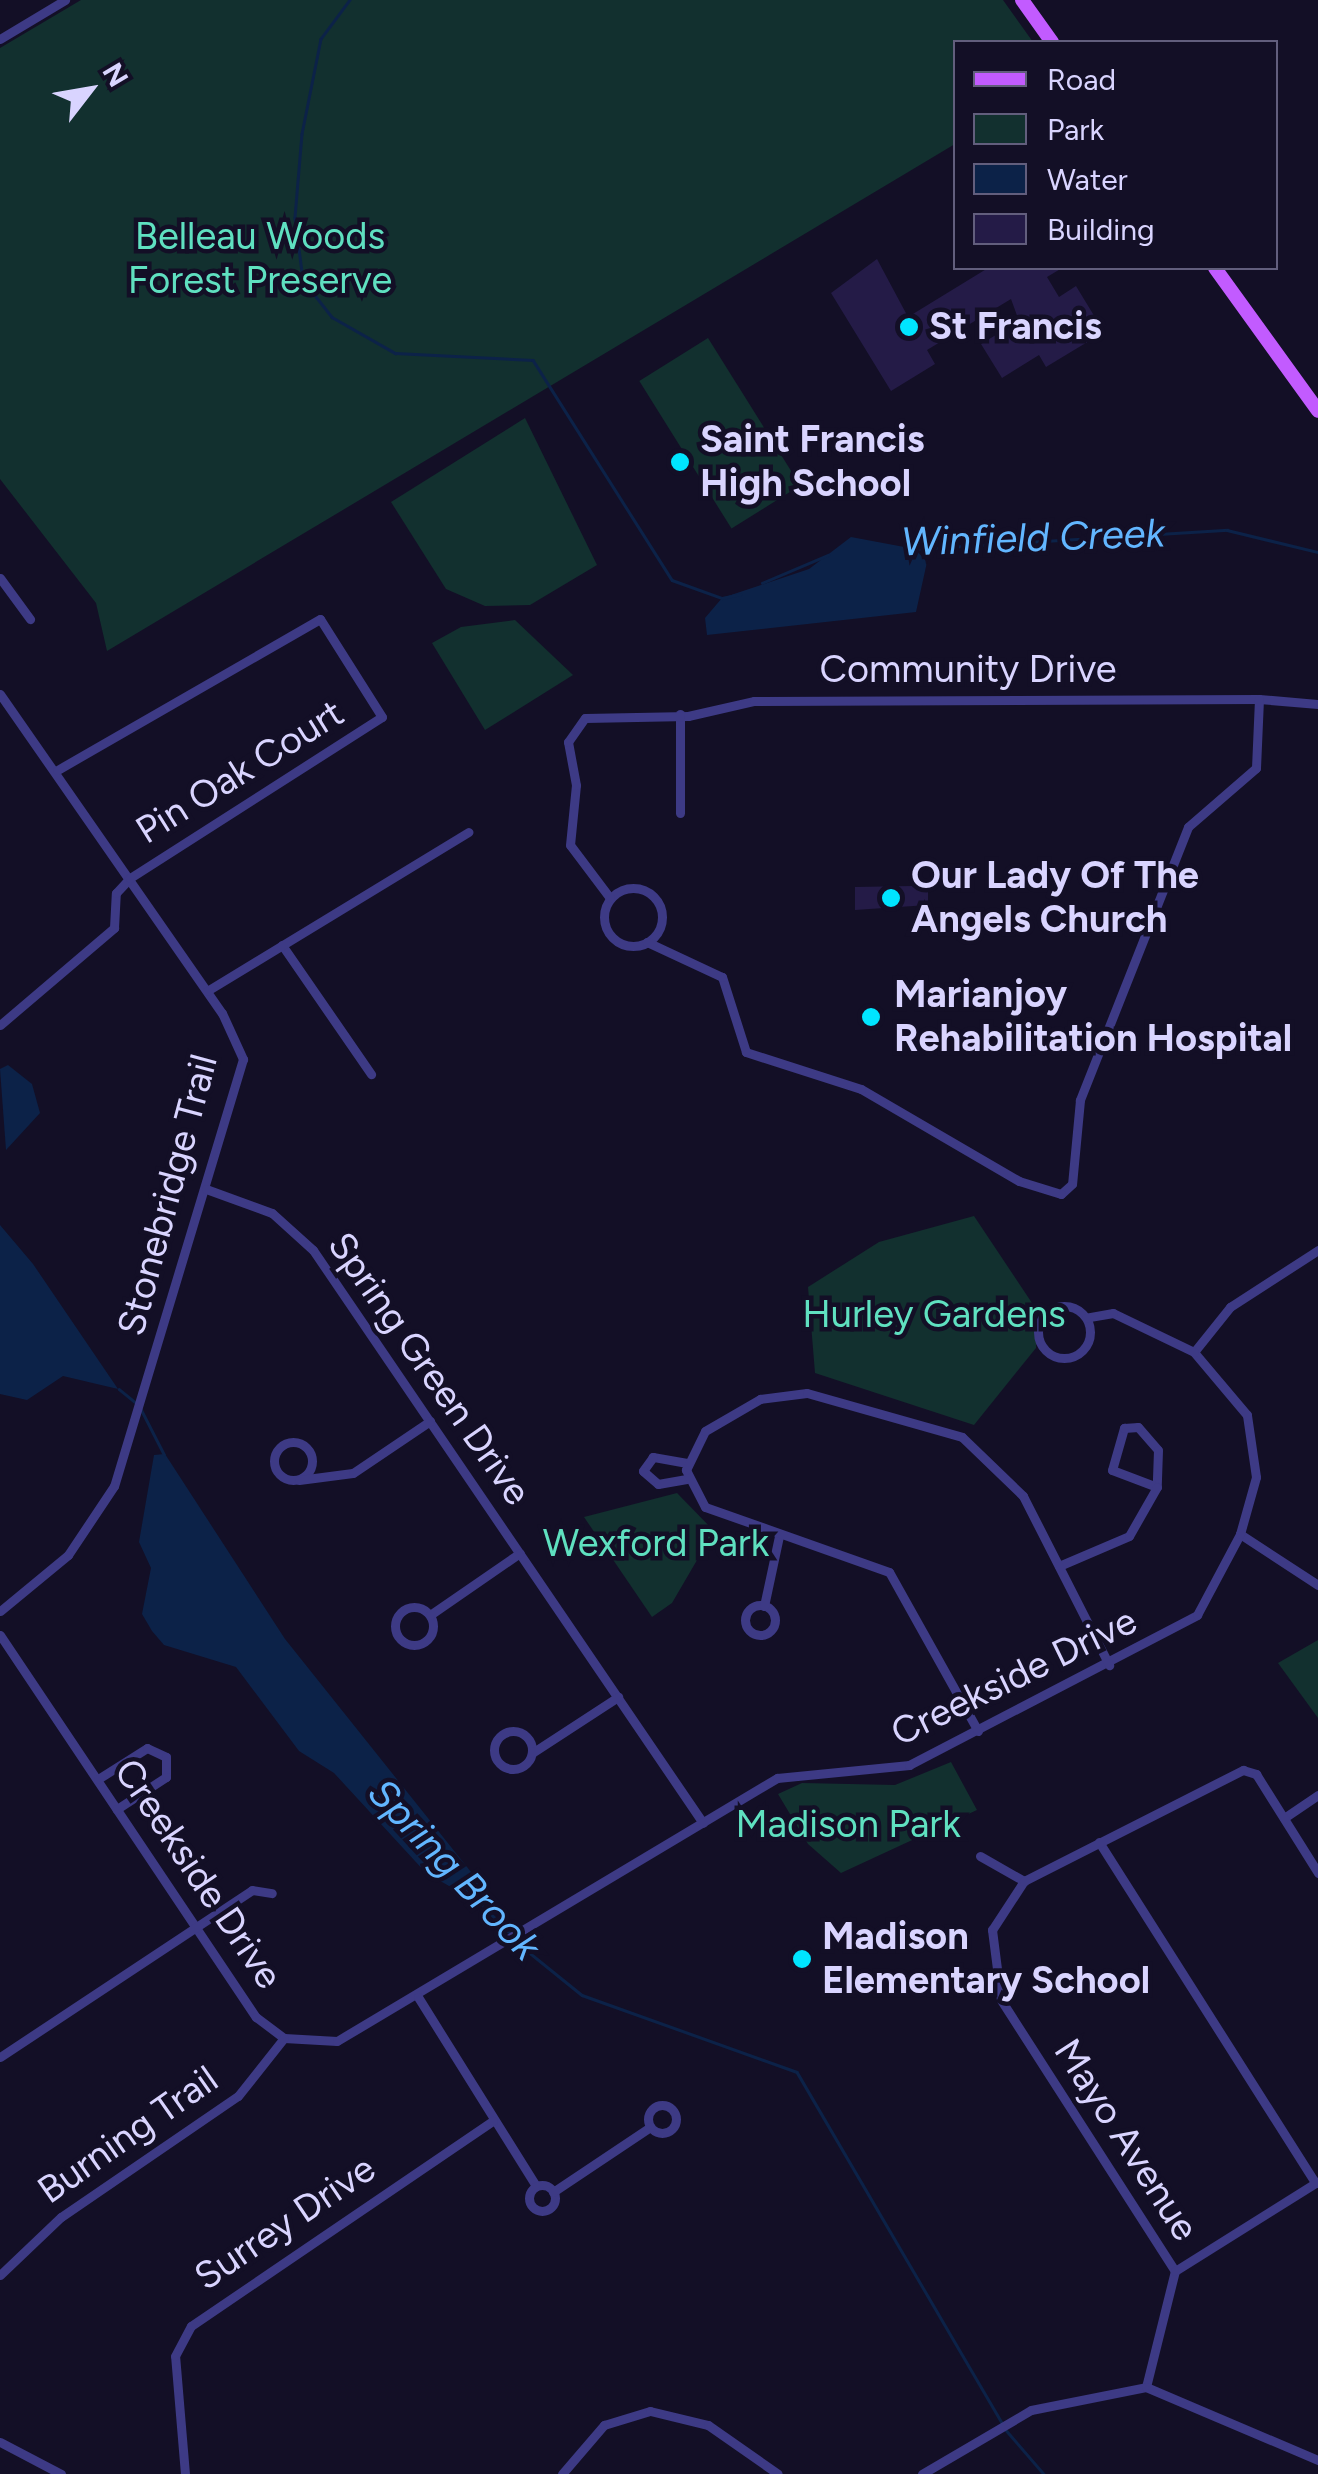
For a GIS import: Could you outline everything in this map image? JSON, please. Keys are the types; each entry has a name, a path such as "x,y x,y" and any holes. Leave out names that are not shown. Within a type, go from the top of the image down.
{"main road":[{"path":"1022,0 1051,40"},
{"path":"1216,270 1317,409"}],"street":[{"path":"0,39 64,0"},
{"path":"0,578 30,619"},
{"name":"Pin Oak Court","path":"58,770 320,619 382,717 130,878"},
{"name":"Stonebridge Trail","path":"0,1610 81,1539 134,1435 243,1059 207,991 58,770 1,694"},
{"path":"648,942 661,927 655,898 627,887 610,898 603,914 613,939 648,942 722,978 746,1052 860,1088 1019,1181 1061,1194 1072,1184 1080,1100 1188,827 1256,768 1258,699"},
{"name":"Community Drive","path":"610,898 573,859 568,742 586,718 680,714 754,701 1258,699 1318,704"},
{"path":"680,714 680,814"},
{"path":"207,991 468,832"},
{"path":"1,1022 114,928 116,893 130,878"},
{"path":"282,944 371,1074"},
{"name":"Spring Green Drive","path":"206,1189 272,1213 304,1238 703,1822"},
{"path":"1194,1352 1230,1307 1318,1250"},
{"name":"Creekside Drive","path":"0,1635 248,2006 284,2038 337,2041 418,1998 787,1774 892,1770 1108,1665 1197,1615 1240,1534 1256,1477 1253,1432 1228,1384 1194,1352 1113,1313 1086,1318 1069,1306 1050,1310 1038,1327 1042,1347 1060,1358 1079,1354 1090,1338 1086,1318"},
{"path":"978,1731 899,1581 858,1554 779,1536 715,1515 687,1478 687,1463 705,1430 778,1394 916,1416 997,1464 1059,1566 1108,1665"},
{"path":"298,1480 311,1456 287,1443 274,1467 298,1480 353,1473 430,1421"},
{"path":"1059,1566 1129,1536 1157,1487 1152,1435 1124,1428 1112,1470 1157,1487"},
{"path":"687,1463 653,1456 644,1471 658,1484 687,1478"},
{"path":"1240,1534 1318,1585"},
{"path":"764,1606 779,1536"},
{"path":"430,1614 425,1642 398,1637 403,1610 430,1614 520,1553"},
{"path":"532,1753 516,1730 494,1746 510,1769 618,1697"},
{"path":"98,1779 147,1748 166,1756 166,1778 117,1809"},
{"path":"980,1856 1024,1881 1243,1770 1256,1774 1318,1873"},
{"path":"1284,1818 1318,1796"},
{"path":"1099,1842 1317,2182 1174,2271 1146,2387"},
{"name":"Mayo Avenue","path":"1024,1881 992,1930 996,1988 1174,2271"},
{"path":"0,2057 252,1890 272,1893"},
{"path":"418,1998 536,2186 554,2192"},
{"name":"Burning Trail","path":"0,2274 89,2196 238,2096 284,2038"},
{"name":"Surrey Drive","path":"185,2474 175,2356 190,2326 494,2121"},
{"path":"536,2186 528,2200 538,2211 552,2207 554,2192 650,2127"},
{"path":"922,2474 1015,2418 1089,2392 1146,2387 1318,2460"},
{"path":"562,2474 596,2431 640,2412 708,2424 778,2474"},
{"path":"0,2442 53,2472"}],"green space":[{"name":"Belleau Woods Forest Preserve","path":"81,0 1003,0 1032,40 953,40 953,145 107,651 96,603 0,479 0,48"},
{"path":"708,338 800,486 732,528 639,381"},
{"path":"525,418 597,565 530,605 485,606 446,589 391,502"},
{"path":"515,620 573,675 485,730 432,643 461,627"},
{"name":"Hurley Gardens","path":"974,1216 1036,1309 1036,1348 974,1425 815,1373 808,1287 879,1242"},
{"name":"Wexford Park","path":"677,1493 714,1531 672,1603 652,1617 584,1517"},
{"path":"1318,1640 1318,1718 1278,1663"},
{"name":"Madison Park","path":"951,1762 977,1810 841,1873 808,1844 778,1794 802,1783 895,1785"}],"water":[{"path":"851,537 915,549 927,562 916,612 707,635 705,618 722,598 809,569"},
{"path":"8,1065 32,1084 40,1113 6,1150 0,1069"},
{"path":"0,1225 33,1264 118,1389 63,1376 27,1400 0,1394"},
{"path":"165,1454 285,1639 483,1887 481,1904 426,1873 334,1773 299,1751 236,1667 164,1645 152,1631 142,1614 151,1568 139,1542 154,1455"}],"building":[{"name":"St Francis","path":"877,259 908,317 985,270 1059,270 1047,277 1059,297 1076,286 1104,332 1046,367 1039,355 1002,378 981,344 1019,321 1011,299 927,350 935,364 891,391 831,293"},
{"name":"Our Lady Of The Angels Church","path":"912,886 928,890 928,905 855,910 855,887"}],"waterway":[{"name":"Winfield Creek","path":"350,0 321,39 302,134 295,218 303,280 332,317 395,353 533,360 672,580 722,598 741,594"},
{"name":"Winfield Creek","path":"914,549 1227,530 1318,552"},
{"name":"Winfield Creek","path":"762,583 828,555"},
{"name":"Spring Brook","path":"119,1389 136,1403"},
{"name":"Spring Brook","path":"141,1409 164,1454"},
{"name":"Spring Brook","path":"481,1904 511,1934"},
{"name":"Spring Brook","path":"515,1941 582,1995 797,2072 1002,2423"},
{"name":"Spring Brook","path":"1006,2430 1044,2474"}],"place":[{"name":"St Francis","path":"909,327"},
{"name":"Saint Francis High School","path":"680,462"},
{"name":"Our Lady Of The Angels Church","path":"891,898"},
{"name":"Marianjoy Rehabilitation Hospital","path":"871,1017"},
{"name":"Madison Elementary School","path":"802,1959"}]}
